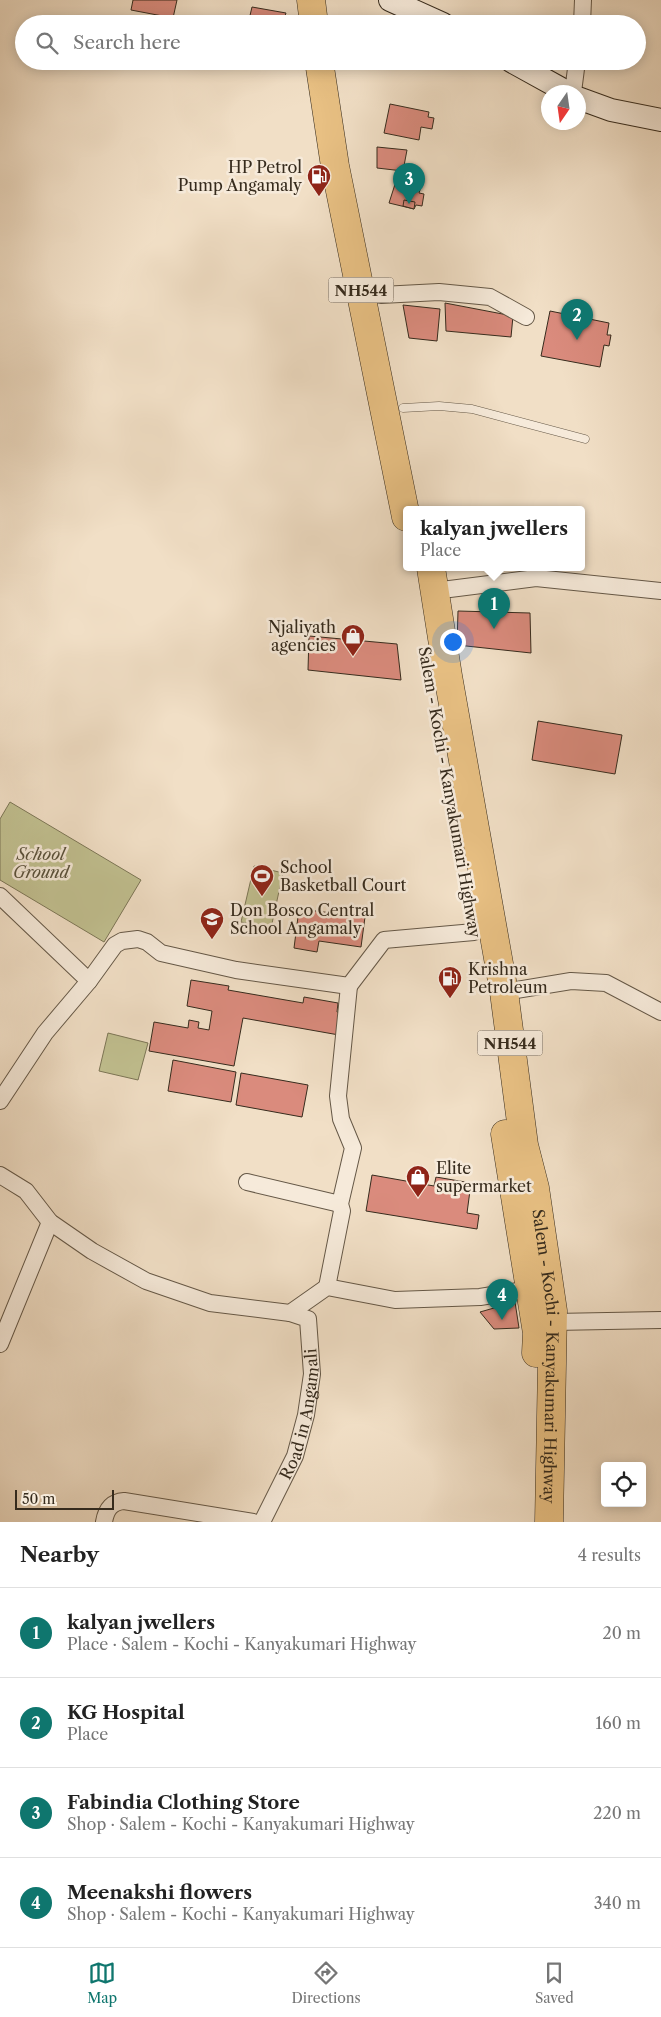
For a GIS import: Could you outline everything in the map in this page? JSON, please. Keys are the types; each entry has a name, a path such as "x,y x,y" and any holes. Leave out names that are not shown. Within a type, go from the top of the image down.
{"highway":[{"path":"311,0 313,15"},
{"path":"329,0 331,15"},
{"name":"NH544","path":"320,70 335,166 404,506"},
{"name":"NH544","path":"338,70 357,181 421,506"},
{"name":"Salem - Kochi - Kanyakumari Highway","path":"414,571 537,1333 530,1522"},
{"name":"Salem - Kochi - Kanyakumari Highway","path":"433,579 448,676 504,992 523,1135 535,1188 554,1322 549,1522"}],"main road":[{"path":"390,0 423,15"},
{"path":"527,70 554,85"},
{"path":"586,101 611,110 661,120"}],"street":[{"path":"582,15 583,0"},
{"path":"574,85 576,70"},
{"path":"381,295 439,292 490,297 526,317"},
{"path":"433,579 536,578 661,591"},
{"path":"0,896 89,980"},
{"path":"0,1175 26,1191 50,1222 92,1251 146,1281 210,1303 290,1313 327,1287 342,1211 340,1204 352,1148 341,1119 338,1096 349,986 384,940 474,932"},
{"path":"0,1101 45,1033 115,945 122,941 138,939 147,942 161,953 236,970 349,986"},
{"path":"504,992 571,981 606,983 661,1012"},
{"path":"247,1182 340,1204"},
{"path":"0,1344 50,1222"},
{"path":"327,1287 395,1300 480,1297 530,1288"},
{"name":"Road in Angamali","path":"262,1522 295,1456 306,1415 312,1374 308,1319 290,1313"},
{"path":"554,1322 661,1320"},
{"path":"104,1522 108,1509 124,1501 244,1522"}],"lane":[{"path":"403,408 439,406 472,409 584,440"}],"green space":[{"name":"School Ground","path":"10,802 141,880 104,942 0,880 0,819"},
{"name":"School Basketball Court","path":"254,866 283,873 271,928 241,922"},
{"path":"108,1033 148,1043 138,1080 99,1071"}],"building":[{"path":"133,0 177,0 174,15 157,15 131,10"},
{"path":"252,7 286,13 285,15 250,15"},
{"path":"390,104 429,112 428,117 434,118 432,129 421,127 419,140 384,133"},
{"path":"377,147 407,150 403,171 377,168"},
{"path":"397,178 422,184 419,193 424,194 422,206 416,205 414,209 389,203"},
{"path":"404,200 415,202 414,209 403,206"},
{"path":"445,303 513,316 511,337 446,331"},
{"path":"403,305 440,309 437,341 409,338"},
{"path":"550,311 609,323 607,335 611,335 609,346 604,345 600,367 541,356"},
{"path":"458,611 530,613 531,653 457,645"},
{"name":"Njaliyath agencies","path":"309,636 397,644 401,680 308,670"},
{"path":"538,721 622,735 615,774 532,760"},
{"path":"299,909 365,917 361,947 319,941 317,952 294,948"},
{"path":"191,980 229,986 228,990 303,1003 304,997 338,1003 337,1012 348,1014 339,1035 243,1018 234,1066 149,1051 154,1022 188,1028 189,1020 199,1022 198,1028 209,1030 212,1011 187,1006"},
{"path":"173,1060 236,1072 231,1102 168,1091"},
{"path":"241,1073 308,1085 302,1117 236,1105"},
{"name":"Elite supermarket","path":"372,1175 434,1186 436,1177 471,1183 467,1213 479,1215 477,1229 366,1211"},
{"path":"515,1302 519,1328 494,1329 480,1312"}],"place":[{"name":"HP Petrol Pump Angamaly","path":"319,197"},
{"name":"Fabindia Clothing Store","path":"409,204"},
{"name":"KG Hospital","path":"577,340"},
{"name":"kalyan jwellers","path":"494,629"},
{"name":"Njaliyath agencies","path":"353,657"},
{"name":"School Basketball Court","path":"262,897"},
{"name":"Don Bosco Central School Angamaly","path":"212,940"},
{"name":"Krishna Petroleum","path":"450,999"},
{"name":"Elite supermarket","path":"418,1198"},
{"name":"Meenakshi flowers","path":"502,1320"}]}
